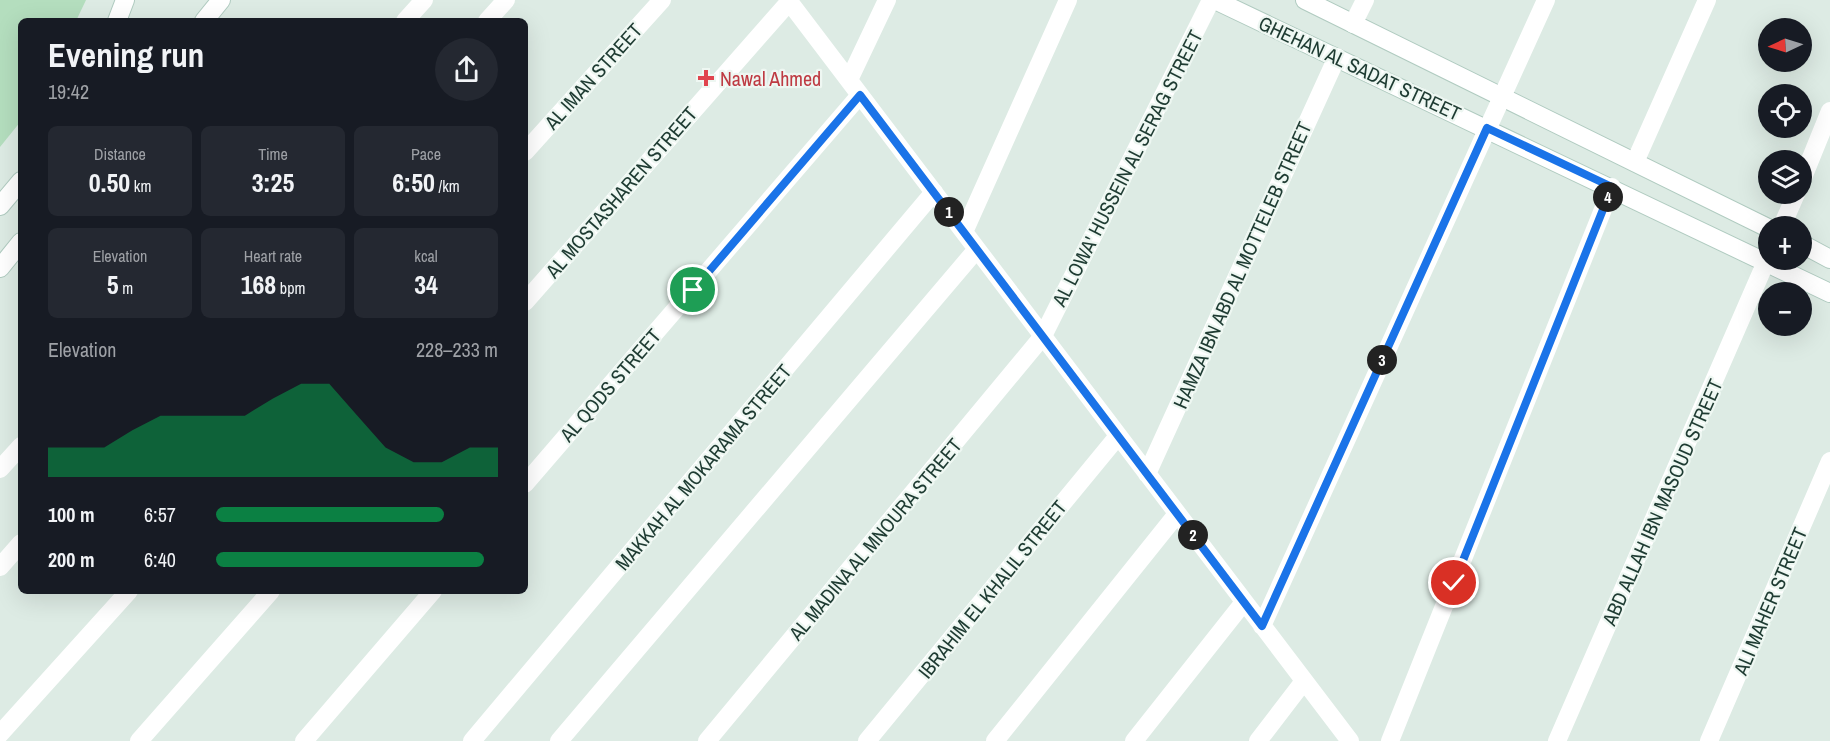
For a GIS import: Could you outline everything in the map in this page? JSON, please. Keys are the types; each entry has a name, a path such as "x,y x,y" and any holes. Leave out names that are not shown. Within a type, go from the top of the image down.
{"street":[{"path":"118,18 125,0"},
{"path":"206,18 221,0"},
{"path":"408,18 424,0"},
{"path":"490,18 506,0"},
{"name":"AL IMAN STREET","path":"528,149 662,0"},
{"path":"849,80 887,0"},
{"path":"964,232 1068,0"},
{"name":"GHEHAN AL SADAT STREET","path":"1213,0 1758,256"},
{"name":"AL LOWA' HUSSEIN AL SERAG STREET","path":"1043,336 1213,0"},
{"name":"GHEHAN AL SADAT STREET","path":"1305,0 1758,223"},
{"path":"1353,24 1365,0"},
{"path":"1262,626 1546,0"},
{"path":"1635,162 1707,0"},
{"path":"788,1 1350,741"},
{"name":"AL MOSTASHAREN STREET","path":"528,299 788,1"},
{"name":"HAMZA IBN ABD AL MOTTELEB STREET","path":"1147,474 1337,57"},
{"name":"AL QODS STREET","path":"528,481 860,95"},
{"path":"1812,155 1830,111"},
{"path":"0,206 18,185"},
{"path":"1390,741 1612,187"},
{"name":"MAKKAH AL MOKARAMA STREET","path":"472,741 934,192"},
{"path":"0,268 18,246"},
{"path":"559,741 977,249"},
{"path":"1812,249 1830,259"},
{"name":"ABD ALLAH IBN MASOUD STREET","path":"1557,741 1763,270"},
{"name":"GHEHAN AL SADAT STREET","path":"1786,270 1830,293"},
{"name":"AL MADINA AL MNOURA STREET","path":"707,741 1043,336"},
{"name":"IBRAHIM EL KHALIL STREET","path":"867,741 1118,436"},
{"path":"0,469 18,449"},
{"name":"ALI MAHER STREET","path":"1709,741 1830,461"},
{"path":"995,741 1177,514"},
{"path":"0,567 18,546"},
{"path":"0,734 126,594"},
{"path":"139,741 268,594"},
{"path":"304,741 430,594"},
{"path":"1134,741 1244,602"},
{"path":"1258,741 1304,681"}],"green space":[{"path":"0,0 86,0 77,18 18,18 18,125 0,147"}],"place":[{"name":"Nawal Ahmed","path":"706,78"}],"route":[{"path":"693,290 860,95 1262,626 1487,128 1612,187 1454,583"}]}
